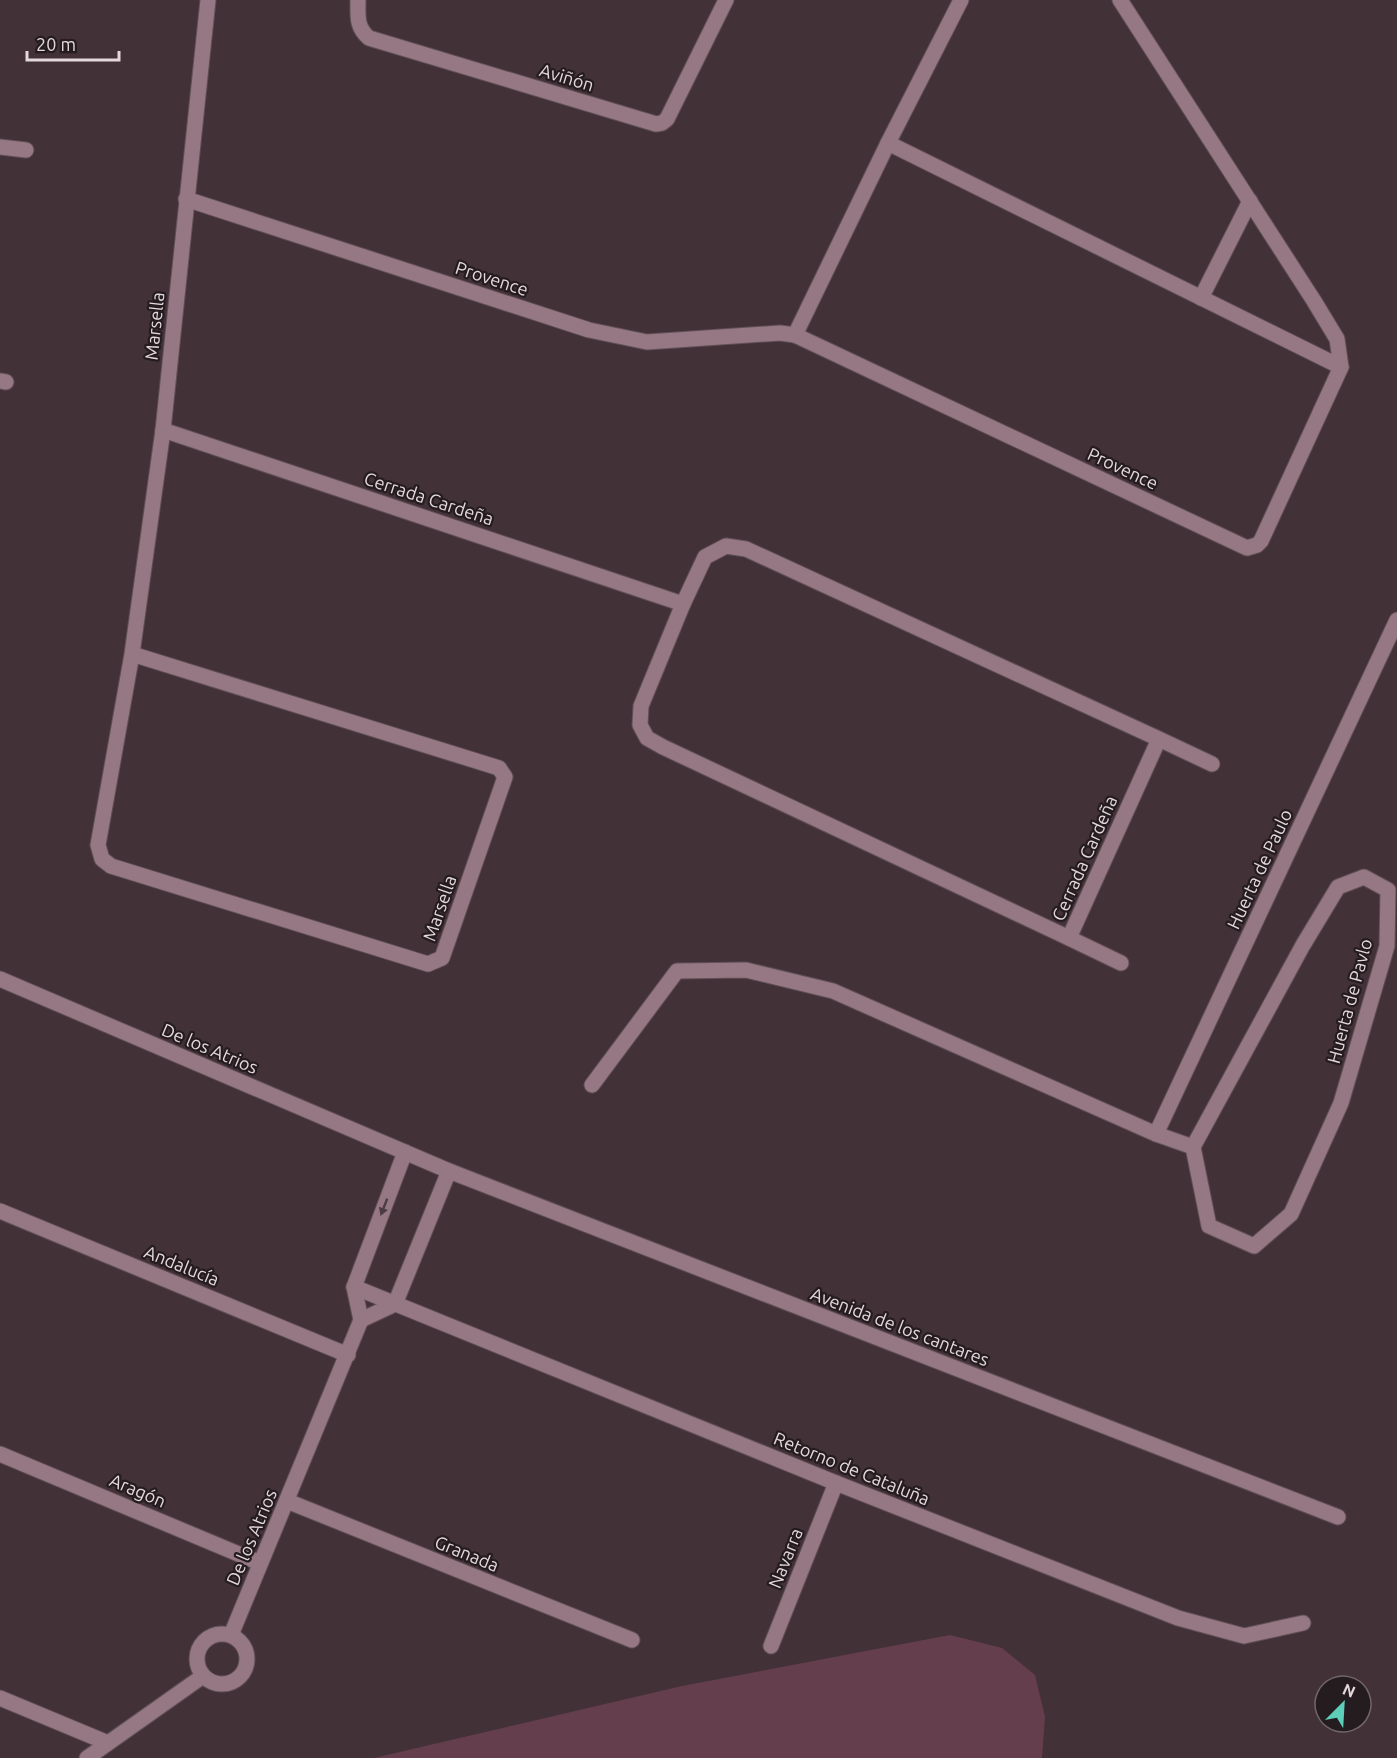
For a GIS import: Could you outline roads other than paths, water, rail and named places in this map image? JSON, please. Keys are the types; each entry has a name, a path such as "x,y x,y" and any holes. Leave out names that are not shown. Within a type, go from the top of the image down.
{"street":[{"name":"Marsella","path":"132,654 499,768 505,777 442,958 428,964 111,866 102,859 98,845 132,654 163,430 208,0"},
{"name":"Aviñón","path":"358,0 357,24 369,38 656,124 667,119 726,0"},
{"path":"795,335 888,143 961,0"},
{"path":"1120,0 1337,339 1341,367"},
{"path":"888,143 1341,367"},
{"path":"0,147 26,150"},
{"name":"Provence","path":"186,199 589,330 620,337 647,342 780,333 795,335 1247,548 1261,541 1341,367"},
{"path":"1201,298 1250,201"},
{"name":"Cerrada Cardeña","path":"163,430 683,604"},
{"name":"Cerrada Cardeña","path":"726,546 746,549 1159,739 1069,938 647,738 640,725 641,706 683,604 705,557 726,546"},
{"name":"Huerta de Paulo","path":"1156,1134 1397,620"},
{"path":"1159,739 1212,764"},
{"name":"Huerta de Pavlo","path":"1364,877 1388,890 1387,946 1341,1103 1291,1214 1254,1246 1209,1226 1193,1147 1303,945 1338,887 1364,877"},
{"path":"1069,938 1122,963"},
{"path":"592,1085 677,970 746,970 833,991 1156,1134 1193,1147"},
{"name":"De los Atrios","path":"0,979 449,1171"},
{"path":"405,1152 354,1287 362,1320 395,1304 449,1171"},
{"name":"Avenida de los cantares","path":"449,1171 1338,1517"},
{"name":"Andalucía","path":"0,1211 348,1354"},
{"name":"Retorno de Cataluña","path":"354,1287 836,1483 1178,1618 1244,1636 1303,1623"},
{"name":"De los Atrios","path":"231,1635 362,1320"},
{"name":"Aragón","path":"0,1454 260,1563"},
{"name":"Navarra","path":"771,1646 836,1483"},
{"name":"Granada","path":"287,1501 632,1640"},
{"path":"218,1634 231,1635 242,1642 245,1648 248,1655 247,1668 239,1678 227,1684 214,1683 203,1676 197,1664 198,1650 205,1640 218,1634"},
{"path":"87,1758 203,1676"},
{"path":"0,1698 108,1743"}]}
